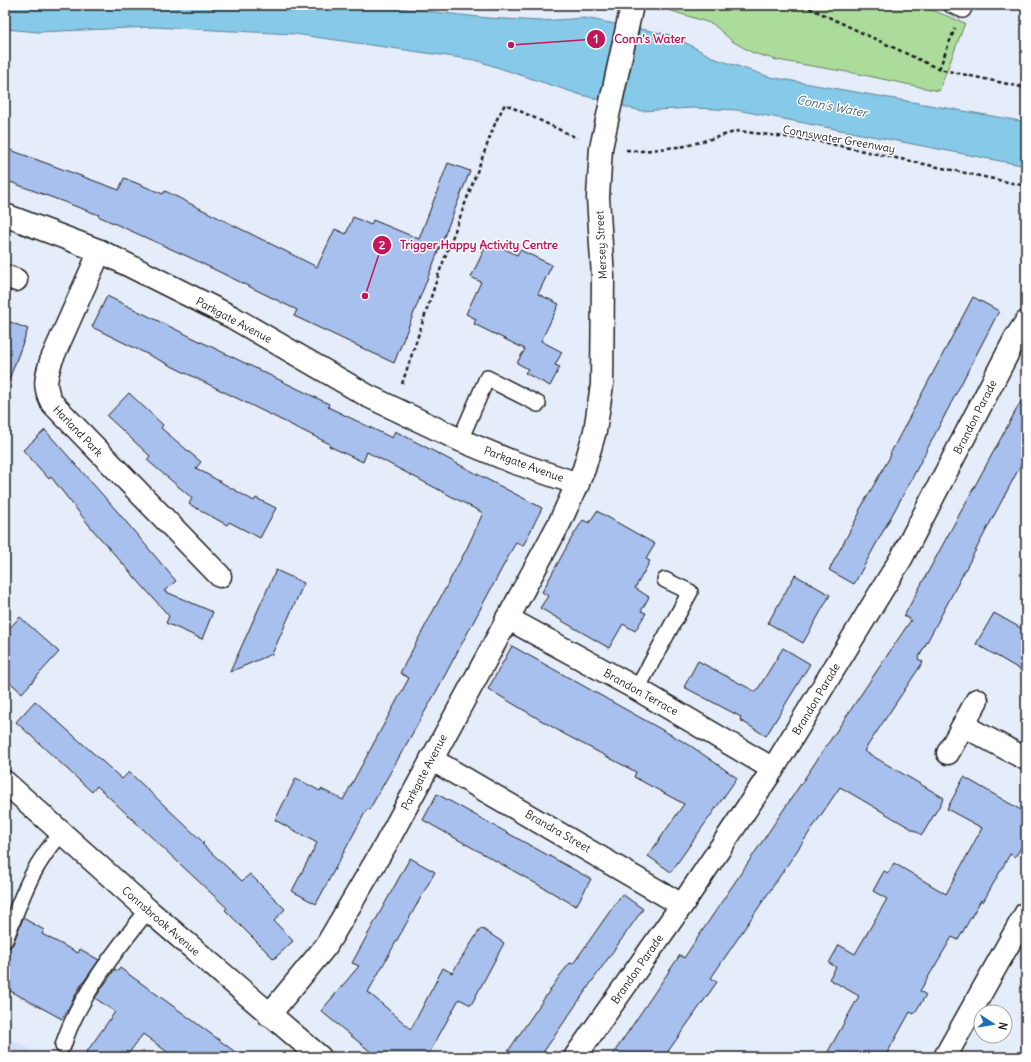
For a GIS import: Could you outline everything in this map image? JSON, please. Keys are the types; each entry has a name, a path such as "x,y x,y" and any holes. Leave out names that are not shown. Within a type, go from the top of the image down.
{"street":[{"name":"Mersey Street","path":"578,484 595,431 602,385 603,277 598,197 602,141 632,5"},
{"name":"Parkgate Avenue","path":"5,215 100,251 232,317 368,396 460,440 513,462 578,484 560,522 386,844 326,946 269,1015"},
{"name":"Harland Park","path":"100,251 51,361 46,379 46,392 52,403 220,576"},
{"name":"Brandon Parade","path":"575,1057 682,905 773,768 902,557 1026,322"},
{"name":"Brandon Terrace","path":"507,618 637,689 773,768"},
{"path":"948,753 977,700"},
{"path":"964,726 1026,759"},
{"name":"Brandra Street","path":"432,759 682,905"},
{"name":"Connsbrook Avenue","path":"5,782 61,834 148,910 269,1015 320,1057"},
{"path":"945,1057 1026,913"}],"lane":[{"path":"460,440 487,378 538,404"},
{"path":"637,689 690,592 665,580"},
{"path":"5,940 32,872 47,848 61,834"},
{"path":"63,1046 68,1028 107,964 148,910"}],"path":[{"path":"803,5 939,69 1026,88"},
{"path":"939,69 960,6"},
{"name":"Connswater Greenway","path":"394,408 440,273 494,128 505,104 563,132 642,151 686,146 738,131 817,141 1026,186"}],"shaded area":[{"path":"5,1036 43,1057 5,1057"}],"green space":[{"path":"653,5 919,5 965,23 939,91 859,74 777,60 753,53 732,41 713,24"}],"water":[{"path":"5,5 371,5 488,18 540,21 585,18 671,35 716,59 770,77 1026,122 1026,166 737,110 693,108 641,111 578,94 475,60 294,34 153,27 38,32 5,29"}],"building":[{"path":"5,148 119,190 124,178 163,194 165,191 317,267 335,229 346,234 353,217 371,225 373,220 419,239 448,163 470,171 394,363 294,316 297,310 191,258 98,216 99,215 5,180"},
{"path":"497,245 517,255 520,250 552,265 538,294 559,304 541,341 562,352 555,365 560,367 550,386 525,373 528,369 517,363 525,349 474,324 476,319 466,314 481,282 471,277 486,246 494,250"},
{"path":"107,296 329,404 328,407 392,438 395,431 542,508 523,546 516,542 436,692 369,810 367,809 316,904 292,891 317,843 275,820 296,778 320,791 321,789 343,800 409,678 400,673 467,548 483,513 367,452 363,462 329,446 330,444 92,327"},
{"path":"973,297 999,311 908,486 854,584 829,570"},
{"path":"5,320 28,329 7,385 5,385"},
{"path":"1026,392 1026,455 918,659 923,662 864,751 944,798 922,835 840,787 711,978 717,982 664,1057 611,1057 680,955 684,958 911,620 904,616"},
{"path":"129,393 163,425 161,428 201,462 196,468 254,501 256,498 276,508 260,538 229,522 227,525 189,504 192,498 147,460 150,456 107,416"},
{"path":"45,430 116,510 176,581 164,591 213,612 202,639 166,623 169,616 93,530 51,477 49,479 23,450"},
{"path":"597,511 655,544 646,559 650,561 635,588 649,597 641,611 646,613 635,631 623,624 609,648 540,608 548,596 542,592 571,539 583,520 589,523"},
{"path":"276,570 304,583 272,654 230,672"},
{"path":"795,575 830,595 803,643 768,623"},
{"path":"994,613 1026,631 1026,673 976,644"},
{"path":"20,617 59,652 22,693 5,678 5,633"},
{"path":"512,646 691,746 737,778 671,872 648,856 684,804 634,777 636,772 566,735 488,689"},
{"path":"783,648 810,664 766,736 740,720 741,717 684,687 698,661 756,692"},
{"path":"35,701 122,779 129,772 242,881 250,874 285,909 274,921 293,941 274,959 225,910 227,908 97,786 92,792 16,722"},
{"path":"964,777 1026,813 1026,840 1015,857 1010,854 983,902 981,900 958,940 952,937 920,991 926,995 914,1014 910,1012 885,1057 825,1057 859,996 829,979 836,967 829,963 839,945 855,954 887,899 873,891 884,871 888,873 894,863 946,894 982,828 947,809"},
{"path":"437,794 591,879 576,906 423,820"},
{"path":"410,858 435,872 368,992 411,1029 443,968 452,973 481,928 504,943 471,1005 459,999 427,1057 377,1057 321,1011 359,966 352,963"},
{"path":"622,894 643,909 540,1057 504,1057 561,974 570,963 573,964"},
{"path":"23,918 44,930 42,934 78,953 80,949 99,960 80,987 62,1019 5,988 5,949 13,944"},
{"path":"120,968 242,1057 174,1057 143,1034 126,1057 83,1057 115,1012 95,998 115,969 118,971"}],"place":[{"name":"Conn's Water","path":"511,45"},
{"name":"Trigger Happy Activity Centre","path":"365,296"}]}
